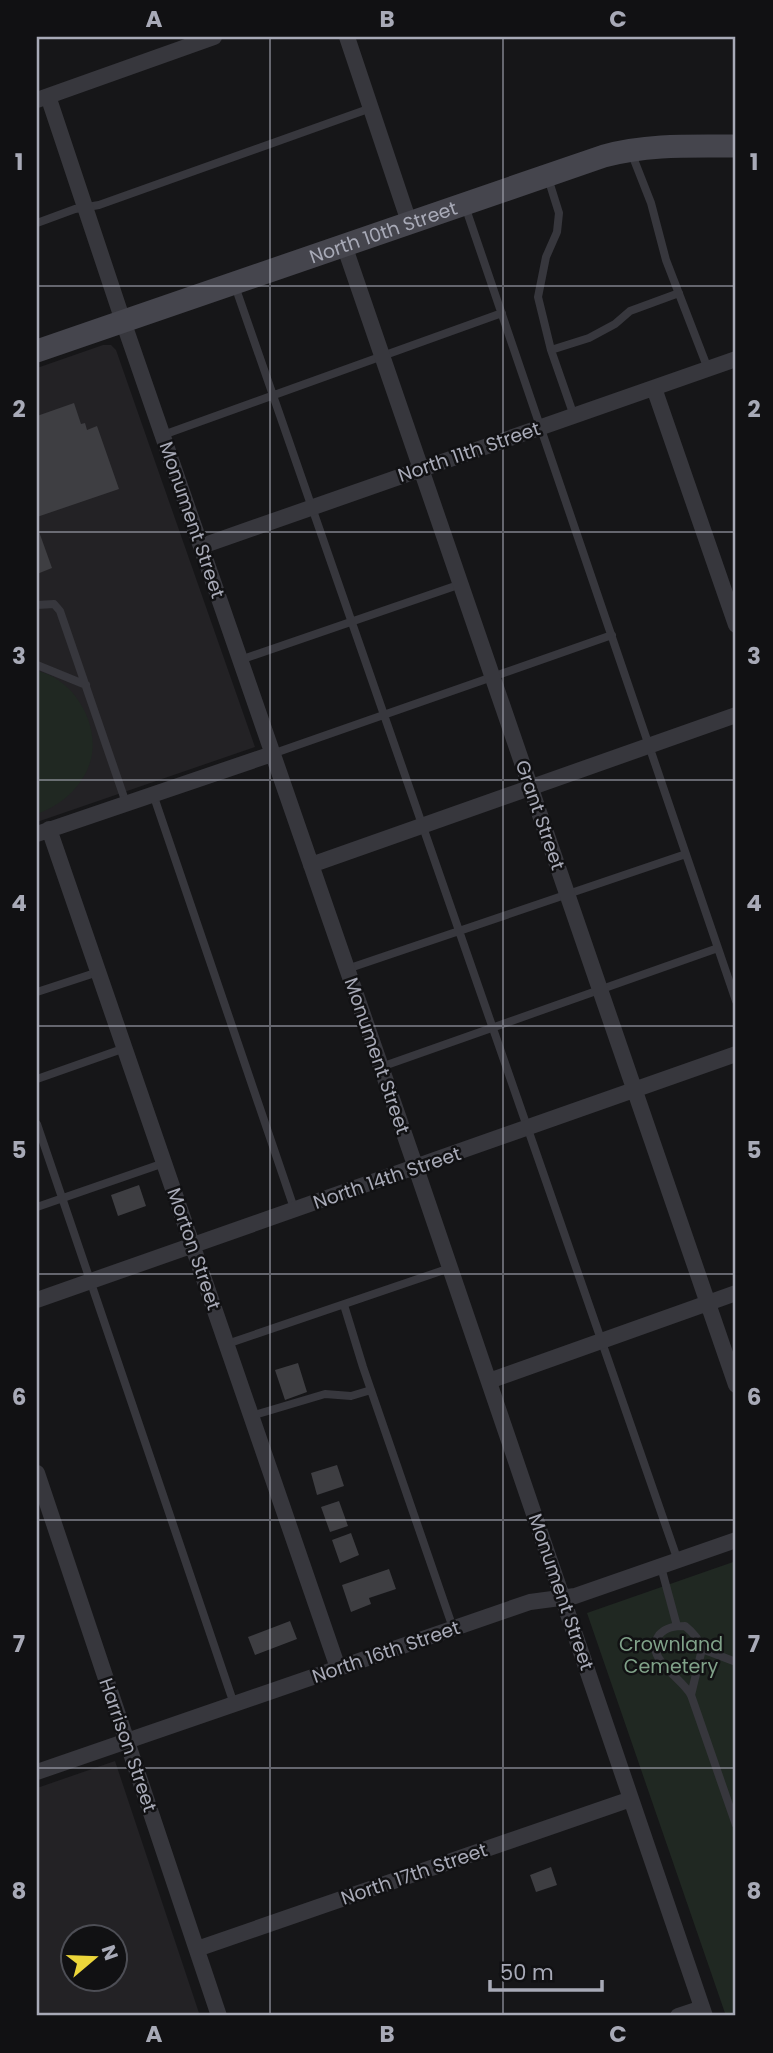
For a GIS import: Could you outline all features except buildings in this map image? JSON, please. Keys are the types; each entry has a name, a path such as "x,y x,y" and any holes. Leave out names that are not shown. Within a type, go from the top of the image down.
{"main road":[{"name":"North 10th Street","path":"37,351 464,203 630,149 736,146"}],"street":[{"path":"42,98 214,37"},
{"path":"347,37 409,222"},
{"name":"Monument Street","path":"42,98 85,208 202,546 564,1598 703,2012"},
{"name":"Grant Street","path":"344,245 736,1385"},
{"name":"North 11th Street","path":"202,546 736,359"},
{"path":"654,388 736,625"},
{"path":"311,865 736,715"},
{"path":"43,831 272,754"},
{"name":"Morton Street","path":"43,831 99,972 338,1668"},
{"name":"North 14th Street","path":"37,1300 736,1054"},
{"path":"489,1381 736,1293"},
{"name":"Harrison Street","path":"37,1473 40,1494 127,1741 219,2016"},
{"name":"North 16th Street","path":"37,1772 530,1602 564,1598 736,1540"},
{"name":"North 17th Street","path":"197,1950 631,1800"},
{"path":"678,2016 703,2012"}],"lane":[{"path":"37,223 370,108"},
{"path":"630,149 651,203 666,260 708,369"},
{"path":"547,175 559,213 538,297 551,350 574,416"},
{"path":"464,203 736,1001"},
{"path":"234,283 678,1561"},
{"path":"551,350 589,338 615,324 630,311 679,293"},
{"path":"163,435 502,313"},
{"path":"240,660 460,584"},
{"path":"37,605 54,604 60,611 126,803"},
{"path":"272,754 612,635"},
{"path":"37,665 86,685"},
{"path":"153,794 295,1211"},
{"path":"347,970 686,854"},
{"path":"381,1067 718,948"},
{"path":"37,992 99,972"},
{"path":"37,1079 125,1048"},
{"path":"37,1124 234,1705"},
{"path":"37,1207 164,1163"},
{"path":"227,1344 450,1269"},
{"path":"344,1305 453,1628"},
{"path":"251,1416 325,1394 351,1396 371,1390"},
{"path":"661,1567 677,1626"},
{"path":"691,1695 702,1649 697,1636 685,1626 677,1626 664,1631 658,1637 655,1653 663,1665 683,1682 691,1695 736,1825"},
{"path":"702,1649 736,1662"}],"shaded area":[{"path":"103,345 111,345 116,350 255,747 37,822 37,368"},
{"path":"115,1761 200,2016 37,2016 37,1788"}],"green space":[{"path":"37,671 50,675 72,692 87,717 93,745 88,769 77,786 63,800 37,814"},
{"name":"Crownland Cemetery","path":"736,1561 736,2016 726,2016 587,1613"}]}
